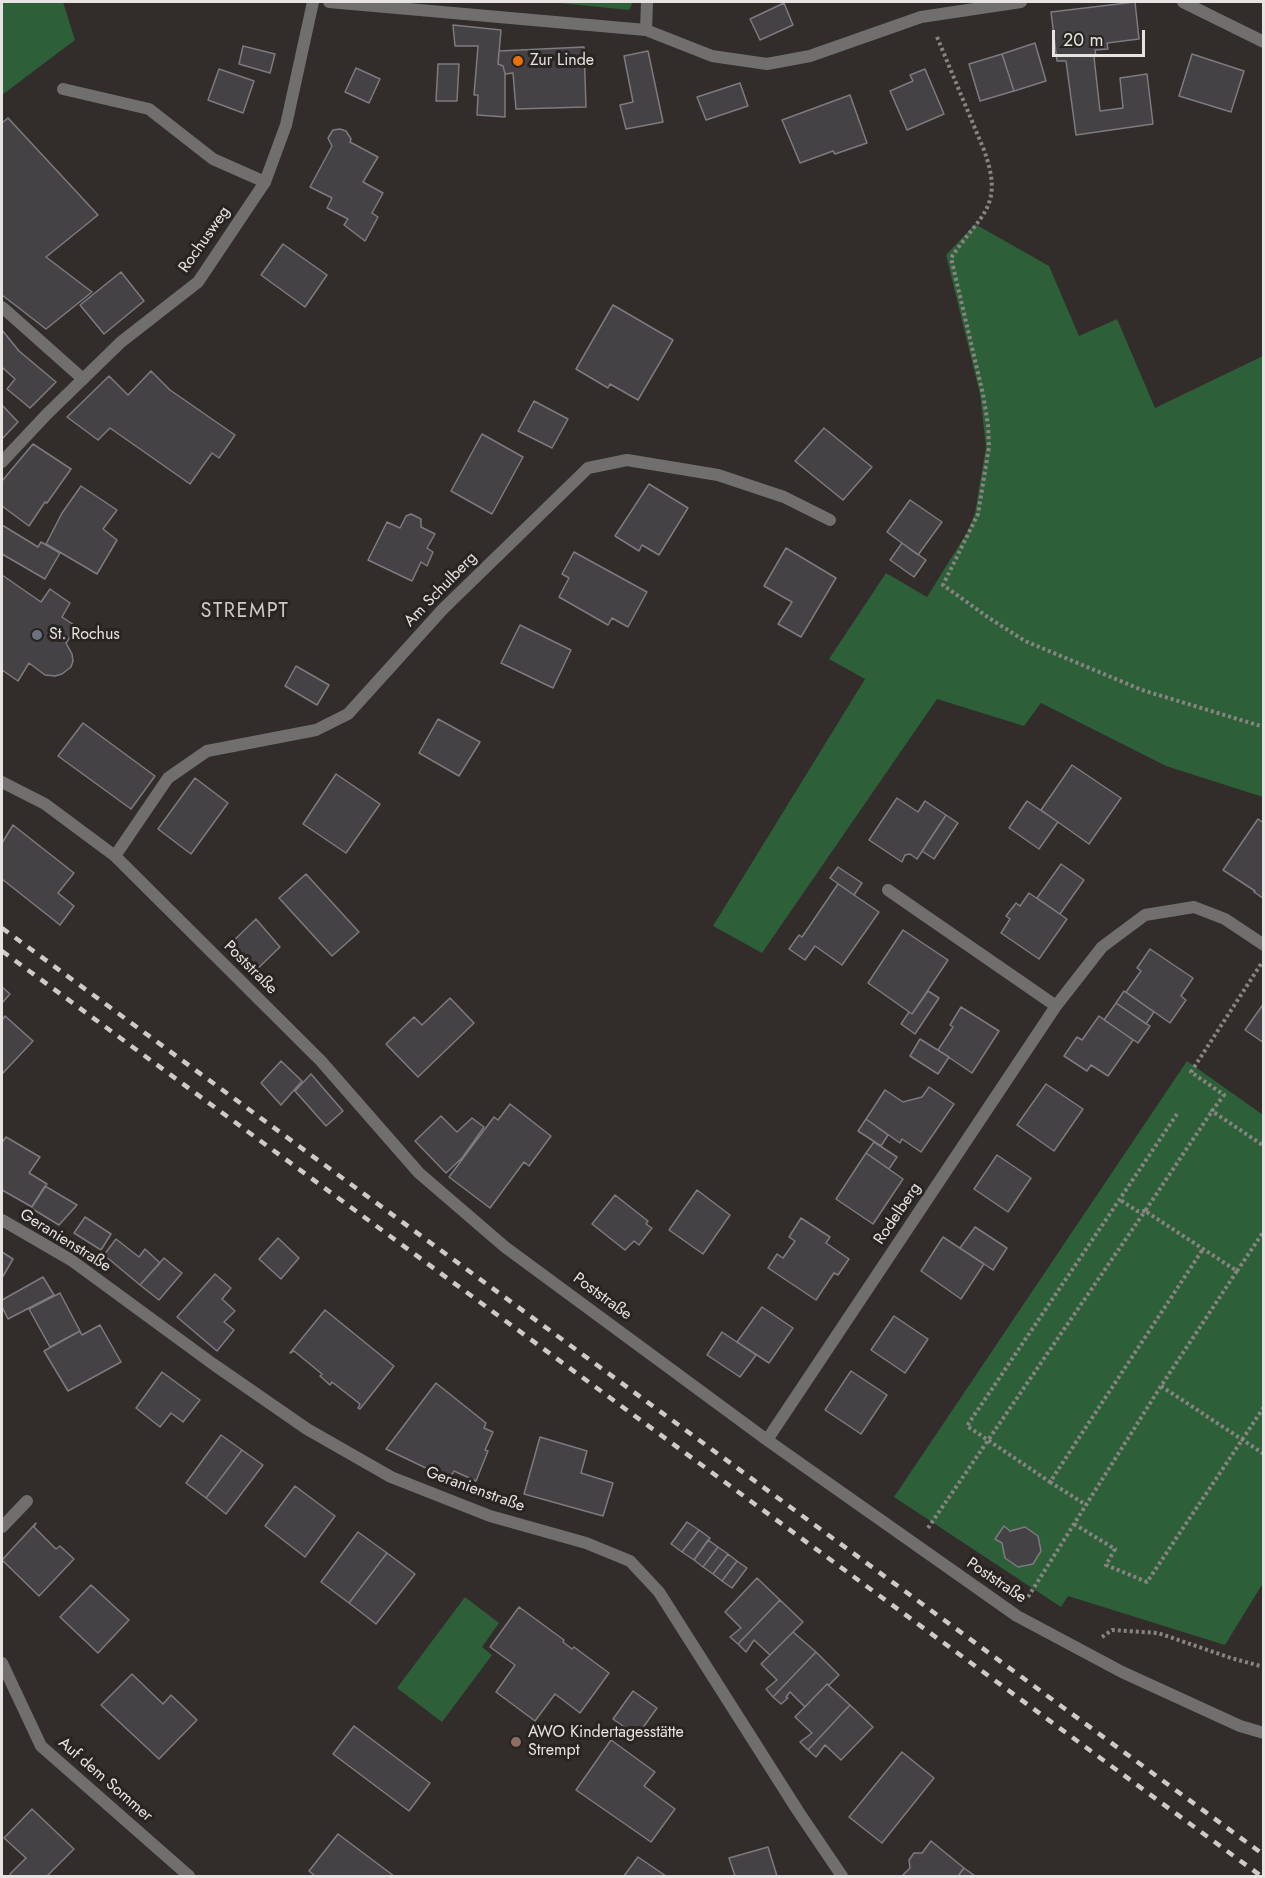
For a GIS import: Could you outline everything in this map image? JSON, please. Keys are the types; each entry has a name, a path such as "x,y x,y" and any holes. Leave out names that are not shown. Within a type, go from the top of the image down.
{"street":[{"name":"Rochusweg","path":"2,462 121,342 198,282 265,182 286,125 313,2"},
{"path":"329,2 646,30 712,56 767,64 810,56 921,17 1021,2"},
{"path":"646,2 646,30"},
{"path":"1183,2 1263,42"},
{"path":"63,88 149,109 213,159 265,182"},
{"path":"2,307 83,379"},
{"name":"Am Schulberg","path":"115,856 168,778 207,751 316,730 348,714 443,609 588,468 627,460 718,475 784,497 830,520"},
{"name":"Poststraße","path":"2,782 45,804 115,856 321,1061 419,1173 505,1247 767,1440 1017,1616 1143,1682 1240,1726 1263,1733"},
{"path":"888,890 1056,1006"},
{"name":"Rodelberg","path":"767,1440 1056,1006 1102,948 1145,915 1194,907 1225,919 1263,945"},
{"name":"Geranienstraße","path":"2,1220 71,1260 306,1429 391,1477 490,1516 586,1543 630,1561 659,1592 842,1876"},
{"path":"2,1527 27,1501"},
{"name":"Auf dem Sommer","path":"2,1663 41,1746 189,1876"}],"path":[{"path":"929,16 984,150 992,182 992,196 988,209 951,258 982,394 989,447 978,514 943,585 1025,641 1142,690 1263,728"},
{"path":"915,1545 1224,1095 1191,1072 1263,960"},
{"path":"1212,1112 1263,1146"},
{"path":"1086,1505 967,1426 1176,1114"},
{"path":"1119,1199 1137,1211 1145,1211 1237,1271"},
{"path":"1017,1616 1161,1386 1263,1231"},
{"path":"1050,1482 1203,1249"},
{"path":"1161,1386 1263,1454"},
{"path":"1074,1524 1115,1549 1106,1565 1147,1582 1263,1407"},
{"path":"1081,1650 1112,1630 1158,1633 1263,1667"}],"green space":[{"path":"2,2 63,2 75,40 2,95"},
{"path":"550,2 633,2 629,10"},
{"path":"975,224 1049,266 1079,336 1117,319 1155,408 1263,356 1263,797 1166,766 1041,703 1024,726 937,699 762,953 713,926 865,679 829,659 886,573 927,597 968,531 975,513 986,447 980,394 946,255"},
{"path":"1187,1061 1263,1115 1263,1583 1225,1645 1068,1596 1061,1607 894,1497"},
{"path":"465,1597 499,1623 482,1647 492,1655 442,1722 397,1688"}],"building":[{"path":"1135,2 1139,39 1107,43 1108,49 1095,50 1100,111 1123,108 1120,78 1147,74 1153,124 1076,135 1066,61 1057,61 1051,12"},
{"path":"784,3 793,25 760,40 750,19"},
{"path":"453,25 501,30 498,64 503,66 505,74 505,117 477,115 478,95 474,95 478,46 455,46"},
{"path":"1035,43 1046,81 1014,91 1002,54"},
{"path":"243,46 275,54 270,73 239,64"},
{"path":"584,47 586,107 516,109 513,73 505,74 503,66 498,64 499,51"},
{"path":"648,51 663,122 626,129 620,105 633,102 624,56"},
{"path":"1002,54 1014,91 980,101 969,64"},
{"path":"1192,54 1244,71 1231,112 1179,96"},
{"path":"438,64 459,64 457,101 436,101"},
{"path":"356,68 380,79 369,103 345,92"},
{"path":"219,69 254,81 243,113 208,100"},
{"path":"925,69 944,114 907,130 890,91 913,81 910,75"},
{"path":"740,83 748,106 706,120 697,97"},
{"path":"850,95 867,143 835,154 833,151 800,163 782,120"},
{"path":"8,118 98,215 46,257 92,292 46,329 2,295 2,123"},
{"path":"333,130 346,131 351,139 350,142 378,157 363,182 383,193 372,213 378,217 365,241 344,225 348,219 327,208 332,198 310,187 332,146 328,138"},
{"path":"283,244 327,275 305,307 261,275"},
{"path":"121,272 144,301 104,334 80,305"},
{"path":"613,305 673,340 638,400 610,384 608,388 576,369"},
{"path":"2,330 19,351 56,382 30,408 7,389 15,379 3,368 2,370"},
{"path":"151,371 170,390 235,435 219,458 212,453 190,484 110,428 98,440 67,417 109,376 128,395"},
{"path":"534,401 568,419 552,448 518,431"},
{"path":"2,405 18,422 2,439"},
{"path":"824,428 872,467 843,500 795,461"},
{"path":"482,434 523,457 492,514 451,491"},
{"path":"33,444 71,469 29,526 2,506 2,481"},
{"path":"649,484 688,508 659,555 642,545 639,551 615,536"},
{"path":"81,486 117,510 103,529 117,540 97,574 46,544 62,513"},
{"path":"910,500 942,522 918,555 887,532"},
{"path":"411,514 421,519 421,527 435,534 427,548 433,552 427,566 421,562 412,581 368,560 387,522 400,528 406,516"},
{"path":"2,525 38,547 41,542 60,553 45,579 2,554"},
{"path":"902,543 926,560 914,577 890,560"},
{"path":"786,548 836,578 801,637 778,624 792,602 764,586"},
{"path":"574,552 647,592 628,627 612,618 608,625 559,597 569,578 562,574"},
{"name":"St. Rochus","path":"2,575 41,602 50,589 70,603 62,617 77,627 66,643 73,661 71,667 62,674 45,675 29,663 18,681 2,670"},
{"path":"520,625 571,650 553,688 501,663"},
{"path":"296,666 329,685 317,705 285,686"},
{"path":"438,719 480,742 459,776 419,753"},
{"path":"83,723 155,776 131,809 58,756"},
{"path":"1072,765 1121,798 1089,844 1041,810"},
{"path":"336,774 380,804 346,853 303,824"},
{"path":"195,778 228,803 191,854 158,829"},
{"path":"897,798 918,812 925,801 946,815 917,859 910,854 905,855 902,862 869,840"},
{"path":"1027,801 1058,822 1039,849 1009,828"},
{"path":"946,815 958,823 934,859 922,851"},
{"path":"1258,819 1264,823 1264,899 1223,870"},
{"path":"13,825 74,873 58,893 74,906 60,925 2,879 2,843"},
{"path":"1061,864 1084,880 1060,914 1037,898"},
{"path":"838,867 862,883 854,895 830,878"},
{"path":"306,874 359,932 332,956 279,898"},
{"path":"838,884 879,912 842,965 815,946 805,960 789,949 799,935 802,937"},
{"path":"1029,893 1067,919 1039,959 1001,933 1010,919 1006,916 1016,903 1020,906"},
{"path":"256,919 280,947 254,972 228,946"},
{"path":"903,930 948,960 912,1014 868,983"},
{"path":"1150,949 1193,978 1181,996 1186,1000 1170,1023 1126,992 1141,971 1137,968"},
{"path":"2,987 10,994 2,1003"},
{"path":"928,991 939,998 915,1034 901,1024 909,1012 912,1014"},
{"path":"1124,991 1154,1012 1146,1024 1116,1003"},
{"path":"450,998 474,1023 418,1077 386,1044 414,1017 422,1025"},
{"path":"1116,1003 1150,1026 1138,1043 1104,1020"},
{"path":"1264,1003 1264,1043 1245,1030"},
{"path":"961,1007 999,1031 972,1073 938,1050 953,1027 950,1025"},
{"path":"5,1016 33,1041 2,1074 2,1020"},
{"path":"1099,1016 1133,1040 1108,1076 1091,1065 1087,1071 1064,1056 1077,1037 1082,1040"},
{"path":"920,1039 949,1057 938,1074 910,1056"},
{"path":"281,1061 302,1081 281,1105 261,1083"},
{"path":"311,1074 343,1111 326,1126 295,1091"},
{"path":"1046,1084 1083,1109 1054,1151 1017,1125"},
{"path":"929,1087 954,1104 921,1152 902,1139 900,1143 866,1119 885,1090 903,1102 922,1097"},
{"path":"510,1104 551,1136 529,1166 524,1162 490,1208 449,1177 494,1117 498,1120"},
{"path":"441,1116 457,1132 472,1118 484,1127 462,1158 446,1173 415,1141"},
{"path":"866,1119 888,1135 881,1146 858,1131"},
{"path":"6,1137 40,1157 29,1173 47,1184 32,1207 2,1190 2,1139 3,1141"},
{"path":"874,1142 897,1157 889,1169 866,1153"},
{"path":"866,1153 903,1179 873,1224 836,1199"},
{"path":"997,1155 1031,1178 1008,1212 974,1189"},
{"path":"45,1186 77,1205 59,1225 31,1208"},
{"path":"697,1190 730,1215 703,1254 669,1230"},
{"path":"615,1195 648,1221 646,1224 652,1228 639,1245 634,1241 625,1250 592,1224"},
{"path":"85,1217 111,1234 101,1250 74,1233"},
{"path":"801,1218 830,1237 826,1243 849,1259 838,1275 834,1273 816,1300 768,1268 777,1254 783,1258 795,1241 789,1237"},
{"path":"975,1227 1007,1248 993,1270 960,1248"},
{"path":"943,1237 984,1264 961,1299 921,1271"},
{"path":"278,1238 299,1258 281,1279 259,1259"},
{"path":"116,1239 139,1257 145,1249 160,1263 140,1285 104,1255"},
{"path":"2,1252 13,1259 2,1278"},
{"path":"164,1258 182,1273 159,1300 140,1285"},
{"path":"215,1274 231,1288 222,1299 235,1311 224,1322 234,1330 217,1351 177,1317"},
{"path":"43,1277 54,1295 8,1319 2,1307 2,1300"},
{"path":"60,1293 80,1331 50,1347 29,1309"},
{"path":"762,1307 793,1328 769,1363 737,1342"},
{"path":"325,1310 394,1366 360,1409 358,1408 360,1404 332,1382 330,1385 320,1376 322,1374 294,1351 290,1353"},
{"path":"894,1316 928,1339 905,1373 871,1350"},
{"path":"100,1325 121,1362 68,1391 44,1351 80,1331 82,1335"},
{"path":"722,1332 756,1355 740,1377 707,1355"},
{"path":"851,1371 887,1395 861,1434 825,1410"},
{"path":"162,1372 200,1400 183,1422 171,1413 160,1427 136,1408"},
{"path":"436,1383 486,1423 484,1428 493,1432 476,1481 454,1471 449,1479 386,1449"},
{"path":"221,1435 242,1450 206,1498 186,1483"},
{"path":"540,1437 587,1451 581,1473 613,1483 603,1516 524,1494"},
{"path":"242,1450 263,1465 226,1514 206,1498"},
{"path":"295,1486 335,1516 305,1557 265,1526"},
{"path":"687,1522 699,1530 682,1552 671,1544"},
{"path":"36,1523 34,1527 56,1549 60,1546 74,1559 39,1596 2,1560"},
{"path":"1004,1526 1010,1531 1025,1527 1038,1536 1041,1551 1033,1564 1018,1567 1005,1558 1002,1543 995,1539"},
{"path":"699,1530 710,1538 694,1560 682,1552"},
{"path":"358,1532 387,1553 349,1603 321,1582"},
{"path":"708,1540 718,1547 703,1567 694,1560"},
{"path":"718,1547 728,1554 713,1574 703,1567"},
{"path":"387,1553 415,1574 376,1624 349,1603"},
{"path":"728,1554 737,1561 722,1581 713,1574"},
{"path":"737,1561 747,1568 732,1588 722,1581"},
{"path":"757,1578 780,1600 738,1644 730,1637 741,1628 725,1612"},
{"path":"91,1585 129,1620 98,1653 60,1617"},
{"path":"780,1600 803,1622 770,1655 754,1640 746,1652 738,1644"},
{"path":"519,1607 564,1640 563,1642 572,1649 574,1647 609,1673 580,1713 555,1694 535,1721 496,1692 515,1665 490,1647"},
{"path":"793,1632 816,1652 773,1697 766,1689 777,1680 761,1664"},
{"path":"816,1652 839,1675 805,1707 790,1692 786,1697 788,1698 781,1704 773,1697"},
{"path":"132,1674 163,1704 171,1695 197,1720 159,1759 101,1705"},
{"path":"827,1684 850,1705 808,1750 800,1742 812,1733 795,1717"},
{"path":"633,1691 657,1708 637,1736 613,1719"},
{"path":"850,1705 873,1727 841,1760 825,1745 816,1757 808,1750"},
{"path":"354,1726 430,1783 409,1811 333,1754"},
{"path":"611,1740 655,1772 644,1786 675,1809 651,1842 576,1790"},
{"path":"902,1752 934,1778 882,1843 849,1817"},
{"path":"32,1809 74,1849 47,1876 12,1876 10,1874 26,1858 4,1838"},
{"path":"338,1834 394,1876 315,1876 309,1871"},
{"path":"931,1841 964,1868 958,1876 902,1876 910,1868 909,1860 914,1853 922,1853"},
{"path":"768,1847 777,1876 735,1876 729,1858"},
{"path":"638,1857 666,1876 624,1876"},
{"path":"964,1868 975,1876 958,1876"}],"railway":[{"path":"2,928 1264,1855"},
{"path":"2,951 1261,1876"}],"place":[{"name":"Zur Linde","path":"518,61"},
{"name":"St. Rochus","path":"37,635"},
{"name":"AWO Kindertagesstätte Strempt","path":"516,1742"}],"district":[{"name":"STREMPT","path":"245,612"}]}
